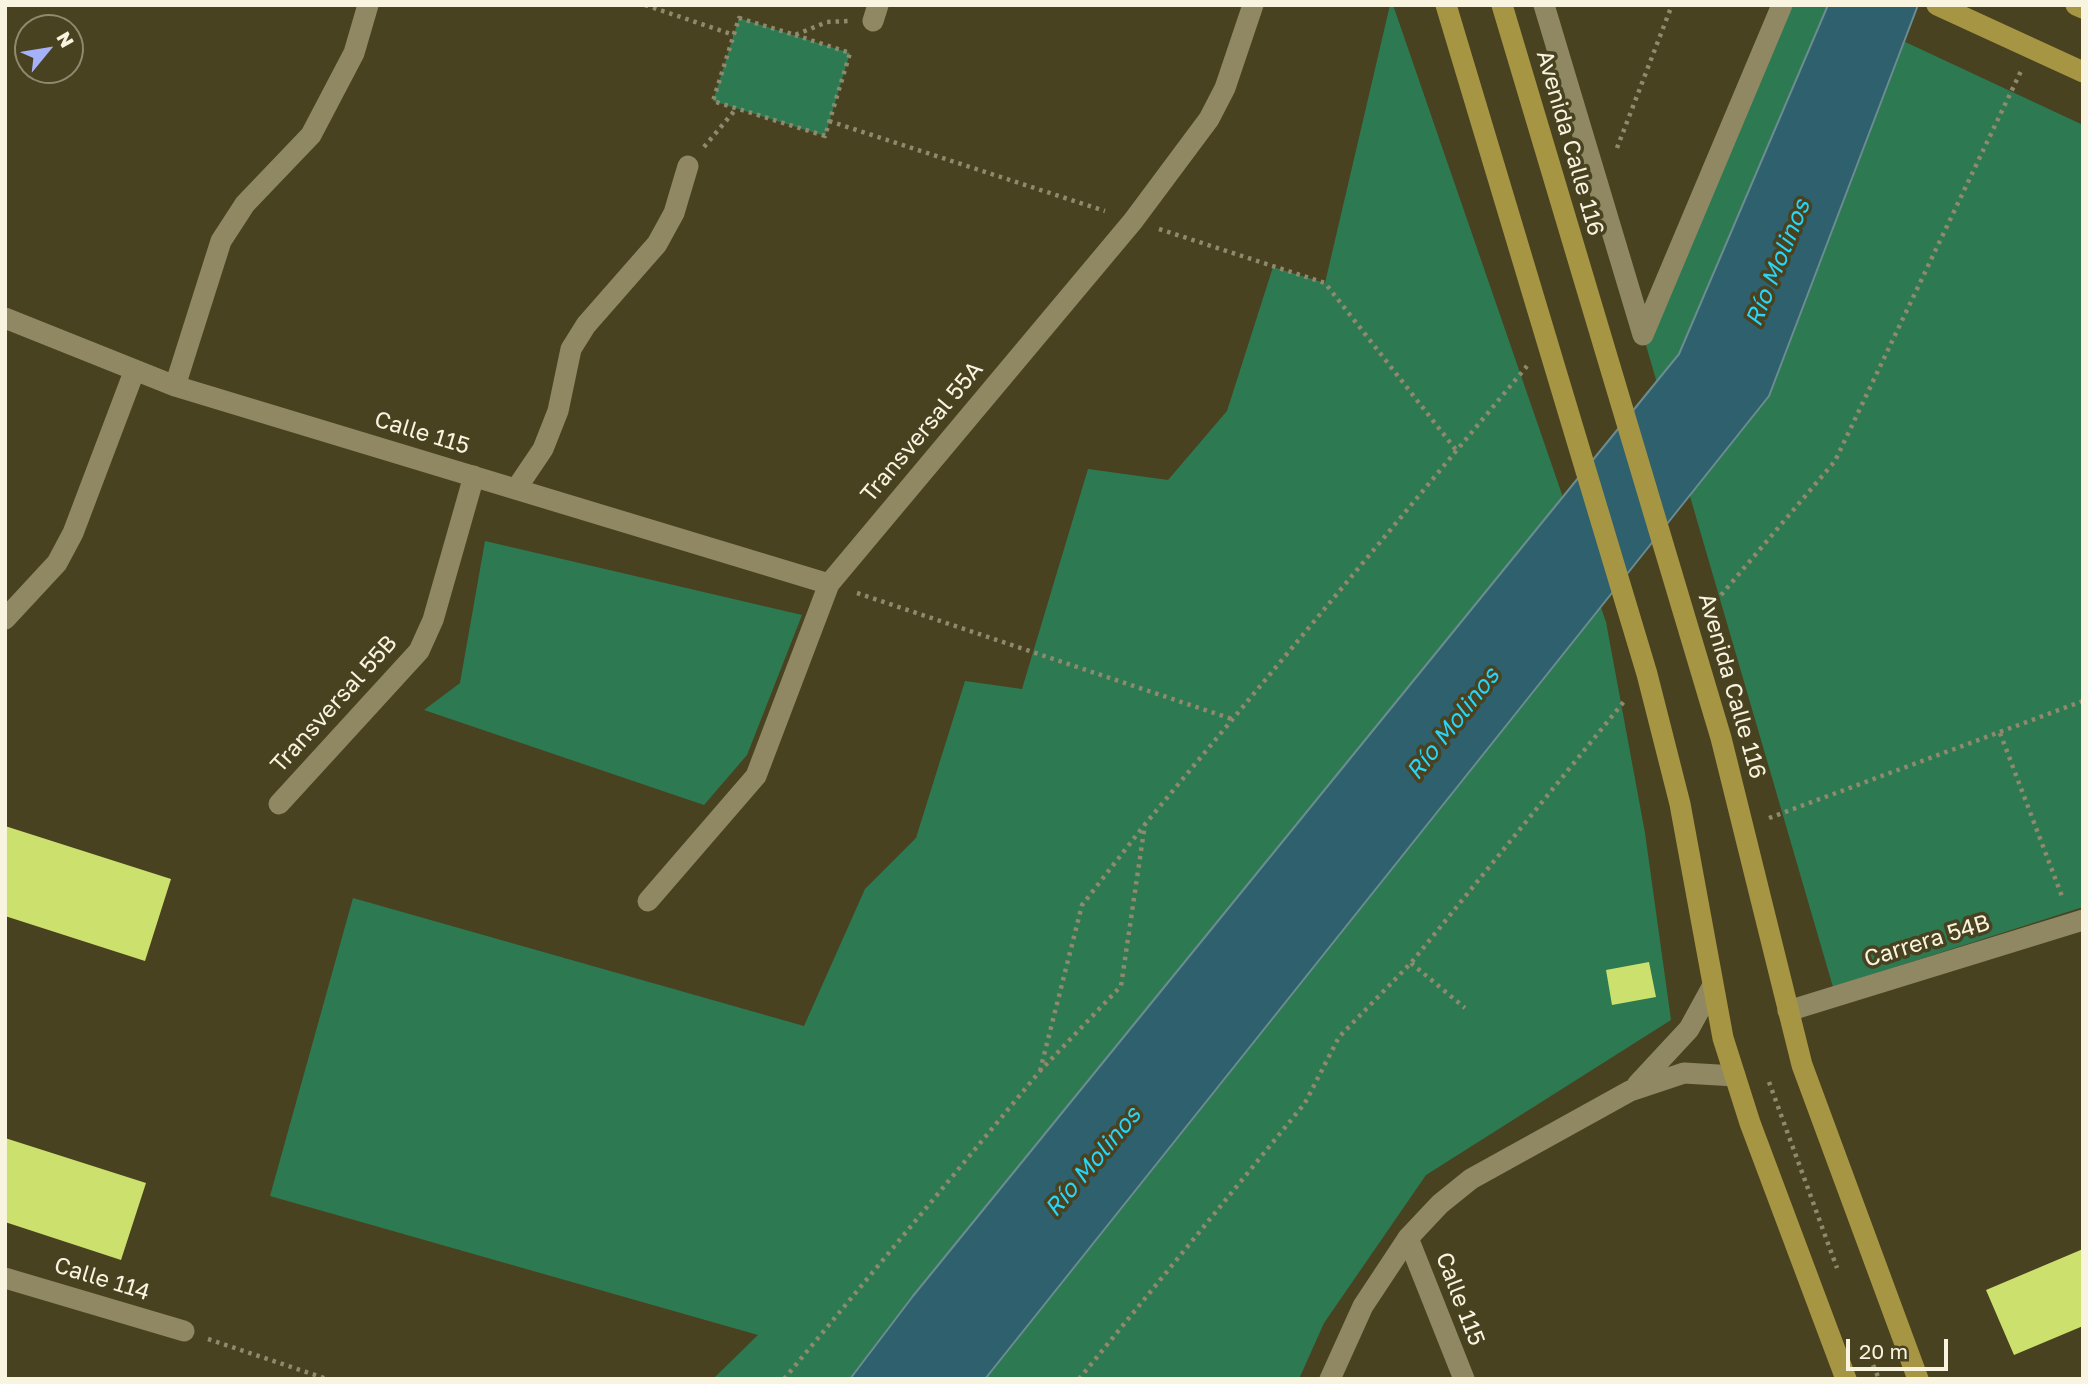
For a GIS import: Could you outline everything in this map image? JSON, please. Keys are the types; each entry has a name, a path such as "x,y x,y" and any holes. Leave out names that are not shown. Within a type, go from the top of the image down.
{"main road":[{"name":"Avenida Calle 116","path":"1502,5 1745,827 1788,1011 1818,1111 1918,1379"},
{"path":"2076,5 2083,8"},
{"path":"1940,6 2083,72"},
{"path":"1446,10 1647,674 1680,804 1713,987 1735,1076 1846,1379"}],"street":[{"path":"175,386 221,240 244,204 312,135 354,53 368,5"},
{"name":"Transversal 55A","path":"648,901 756,776 829,584 1133,221 1218,105 1253,5"},
{"path":"1544,5 1643,335 1782,5"},
{"path":"516,489 543,449 558,411 572,349 586,325 657,244 674,213 688,166"},
{"name":"Calle 115","path":"5,318 134,372 175,386 829,584"},
{"path":"5,619 57,563 72,533 134,372"},
{"name":"Transversal 55B","path":"279,804 419,651 433,620 474,476"},
{"name":"Carrera 54B","path":"1788,1011 2077,922"},
{"path":"1630,1091 1689,1029 1713,987"},
{"path":"1330,1379 1363,1306 1408,1238 1440,1204 1471,1179 1630,1091 1684,1073 1735,1076"},
{"name":"Calle 115","path":"1408,1238 1464,1379"},
{"name":"Calle 114","path":"5,1278 184,1331"}],"path":[{"path":"645,5 734,35"},
{"path":"1600,191 1672,5"},
{"path":"794,35 827,22 875,13"},
{"path":"739,18 794,35 850,53 825,136 713,101 739,18"},
{"path":"1689,633 1835,461 2032,48"},
{"path":"688,166 736,109"},
{"path":"829,121 1325,283 1457,450"},
{"path":"1040,1071 1082,905 1146,823 1545,343"},
{"path":"829,584 1232,719"},
{"path":"1079,1379 1305,1103 1339,1037 1411,963 1647,674"},
{"path":"1745,827 2083,701"},
{"path":"2000,733 2077,922"},
{"path":"785,1379 1040,1071 1121,986 1146,823"},
{"path":"1411,963 1465,1008"},
{"path":"184,1331 327,1379"}],"green space":[{"path":"1390,5 1393,5 1606,622 1645,833 1671,1020 1426,1175 1324,1323 1299,1379 713,1379 758,1335 270,1196 353,898 804,1026 865,889 916,838 965,681 1022,689 1088,469 1168,480 1227,411 1273,267 1325,283"},
{"path":"1782,5 1826,5 2083,125 2083,907 1833,987 1643,335"},
{"path":"739,18 850,53 825,136 713,101"},
{"path":"485,541 802,615 747,755 704,805 424,710 460,683"}],"water":[{"name":"Río Molinos","path":"1828,5 1918,5 1769,396 985,1379 850,1379 913,1296 1679,354"}],"building":[{"path":"5,826 171,879 145,961 5,916"},
{"path":"1649,962 1656,997 1612,1005 1606,970"},
{"path":"5,1138 146,1183 121,1260 5,1222"},
{"path":"2083,1249 2083,1326 2014,1355 1986,1290"}]}
